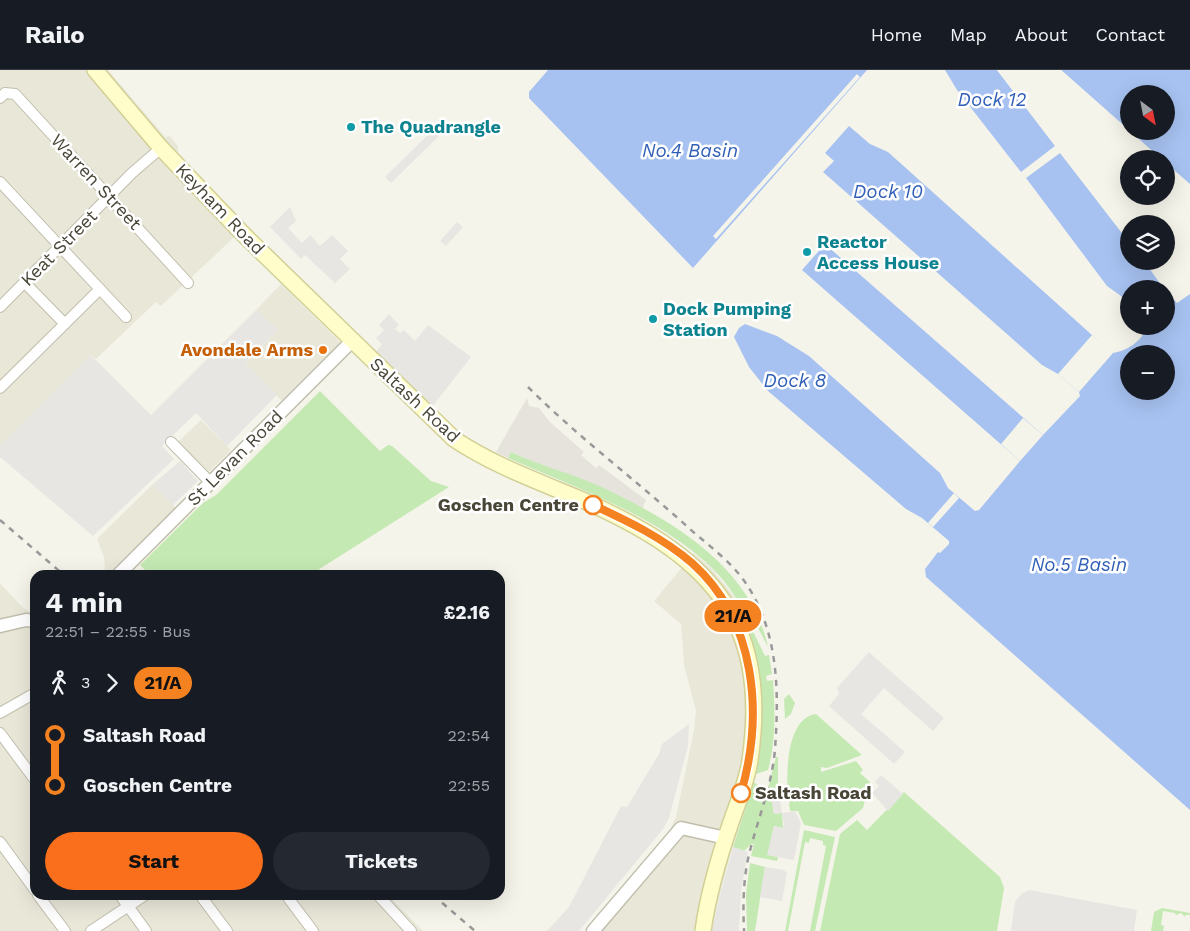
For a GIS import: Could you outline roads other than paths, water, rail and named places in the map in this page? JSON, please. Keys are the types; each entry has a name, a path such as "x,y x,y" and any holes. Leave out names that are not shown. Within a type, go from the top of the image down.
{"main road":[{"name":"Keyham Road","path":"95,70 161,148 243,234 352,341"},
{"name":"Saltash Road","path":"352,341 440,427 466,447 515,472 627,521 667,544 692,563 712,584 728,607 738,626 750,679 752,702 750,762 711,888 703,931"}],"street":[{"name":"Warren Street","path":"0,98 5,93 15,94 188,283"},
{"name":"Keat Street","path":"0,306 161,148"},
{"path":"0,182 126,317"},
{"path":"24,282 65,324"},
{"path":"0,388 100,289"},
{"name":"St Levan Road","path":"123,570 352,341"},
{"path":"171,442 211,483"},
{"path":"0,626 30,620"},
{"path":"0,713 30,696"},
{"path":"0,733 30,773"},
{"path":"593,931 681,828 726,838"},
{"path":"0,842 30,883"},
{"path":"42,900 65,931"},
{"path":"124,900 146,931"},
{"path":"91,931 137,900"},
{"path":"204,900 227,931"},
{"path":"290,900 313,931"},
{"path":"383,900 411,931"}],"water":[{"name":"No.4 Basin","path":"548,70 867,70 693,268 529,98 529,92"},
{"name":"Dock 12","path":"945,70 997,70 1055,146 1021,172 957,90"},
{"path":"1061,70 1190,70 1190,184 1175,171 1175,150 1151,150 1140,140 1175,140 1175,85 1120,85 1120,122"},
{"name":"No.5 Basin","path":"849,126 870,144 888,152 1112,353 1120,352 1120,400 1175,400 1175,345 1132,345 1143,335 1175,335 1175,301 1177,303 1190,294 1190,810 926,577 925,569 938,552 940,553 949,544 949,541 922,518 906,509 768,391 749,367 734,337 739,328 745,324 777,336 809,356 940,473 948,488 975,511 979,510 1020,461 802,270 825,244 1043,435 1080,396 1079,392 1058,374 1042,365 823,172 834,161 825,153"},
{"path":"1060,153 1120,230 1120,270 1150,270 1158,280 1120,280 1120,295 1107,286 1026,178"}],"railway":[{"path":"528,387 567,424 728,562 747,585 758,604 771,644 777,707 775,749 771,777 746,868 744,931"},
{"path":"0,520 58,570"},
{"path":"439,900 475,931"}],"place":[{"name":"The Quadrangle","path":"351,127"},
{"name":"Reactor Access House","path":"807,252"},
{"name":"Dock Pumping Station","path":"653,319"},
{"name":"Avondale Arms","path":"323,350"},
{"name":"Goschen Centre","path":"593,505"},
{"name":"Saltash Road","path":"741,793"}],"water label":[{"name":"Dock 10","path":"888,191"},
{"name":"Dock 8","path":"795,380"}]}
